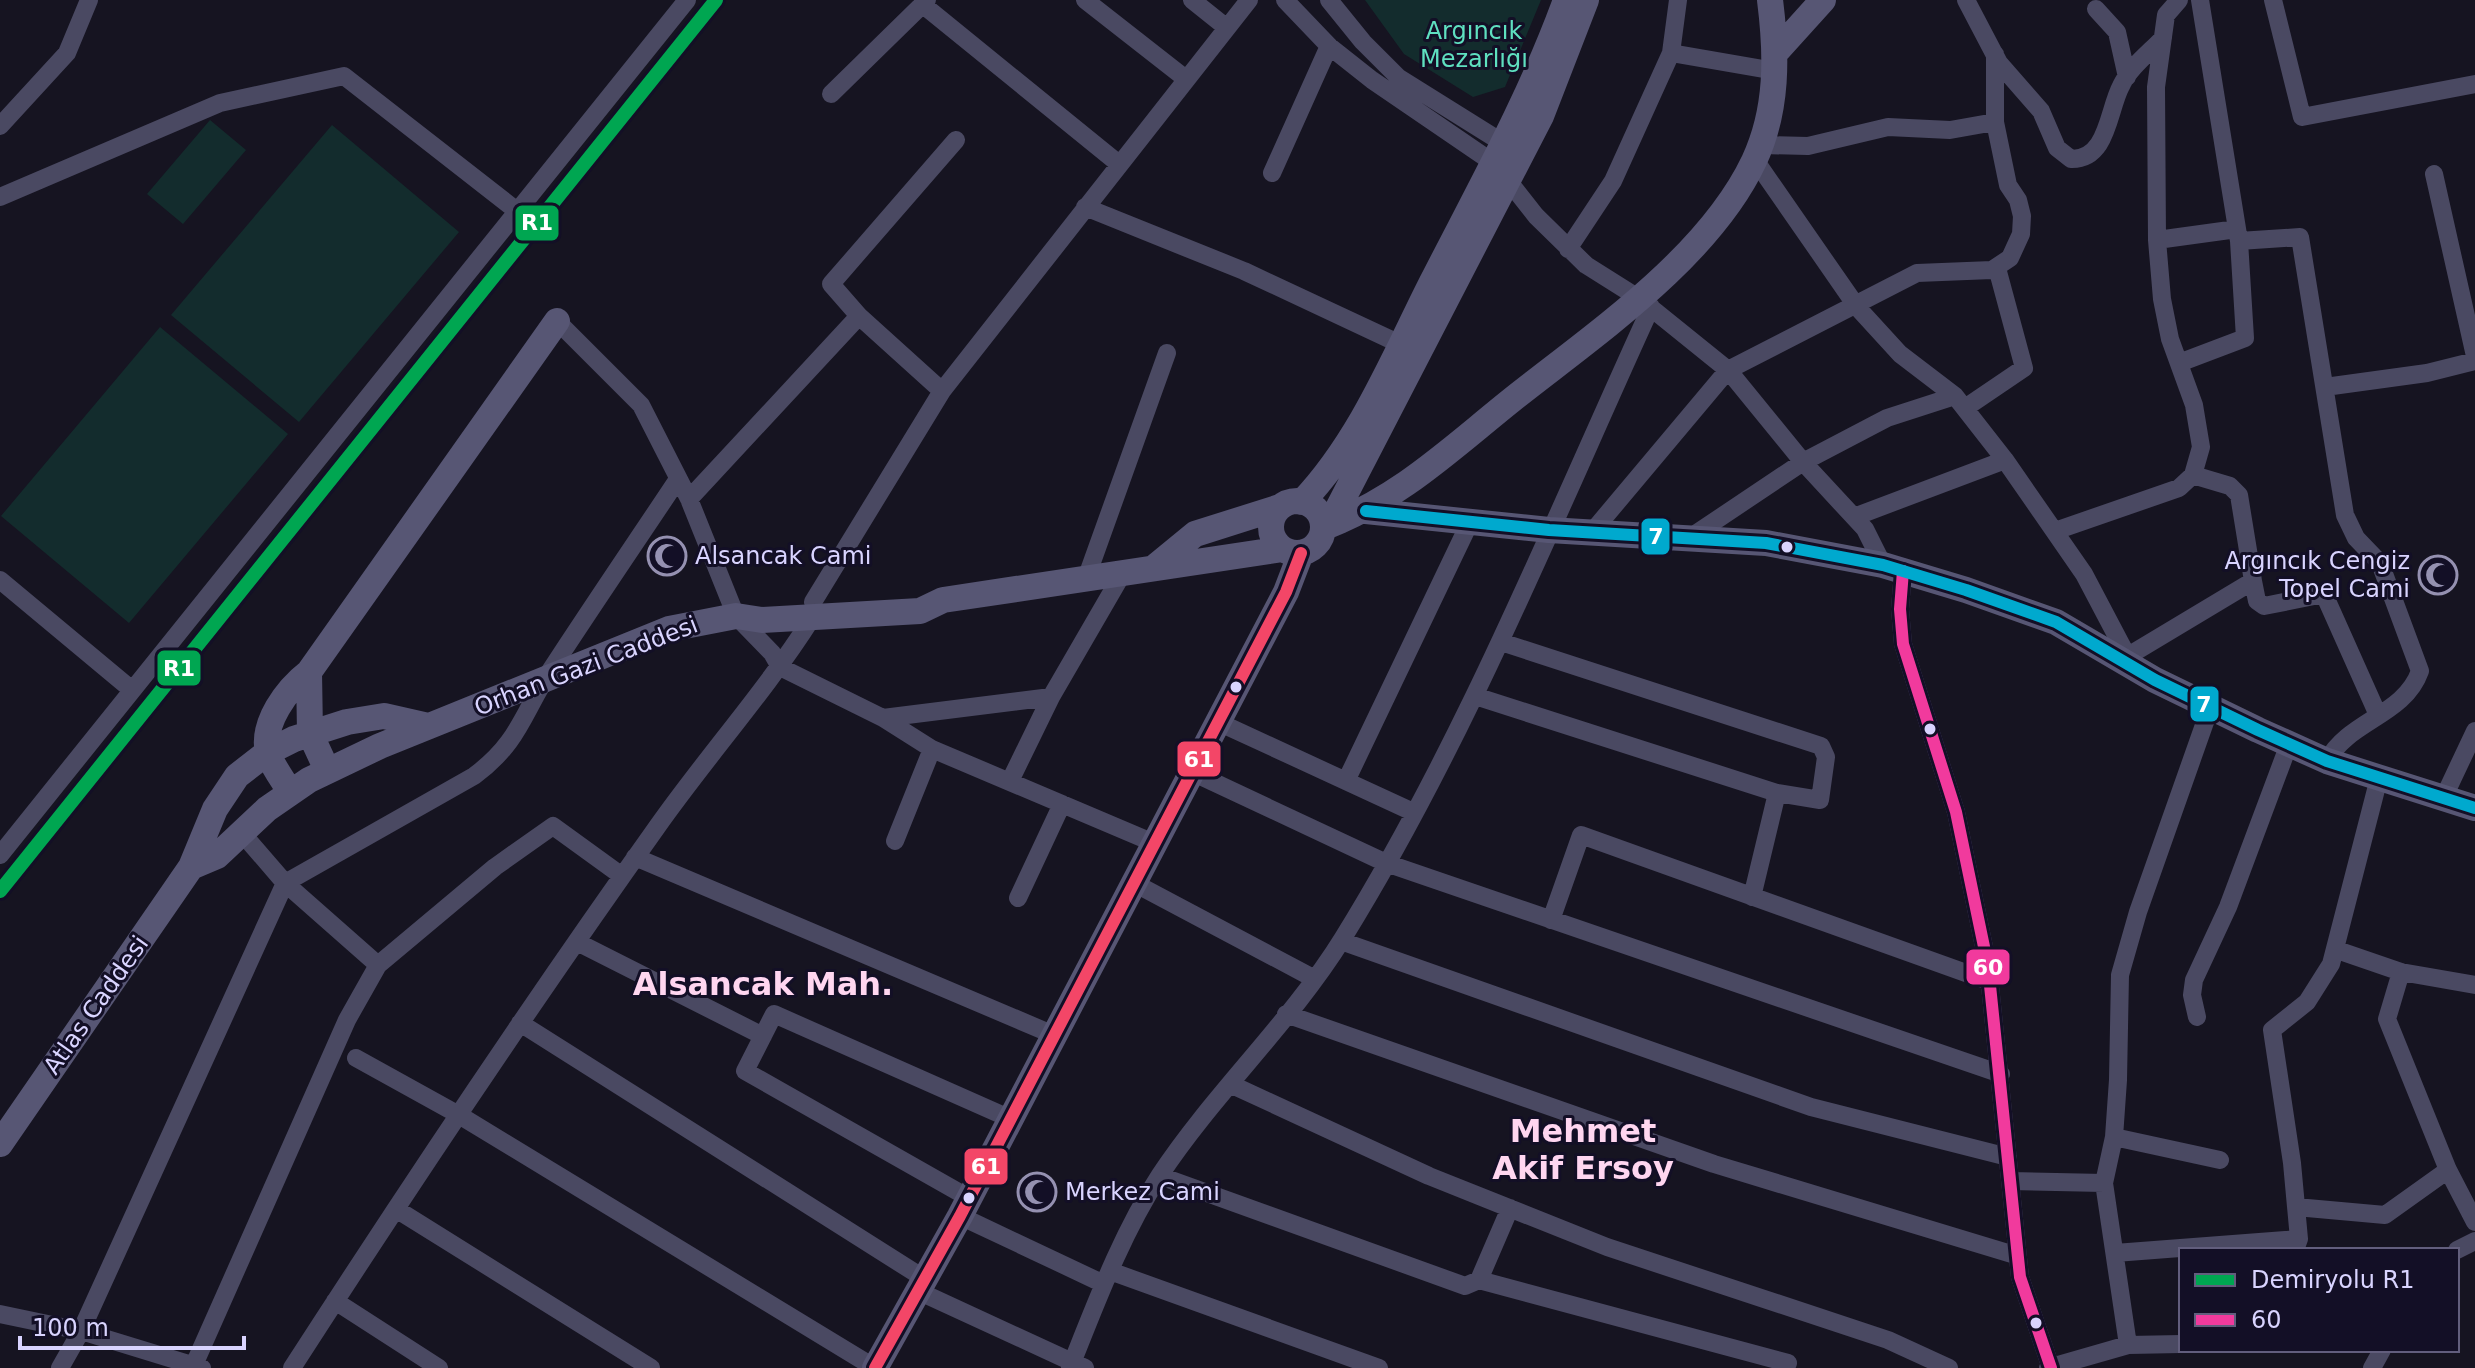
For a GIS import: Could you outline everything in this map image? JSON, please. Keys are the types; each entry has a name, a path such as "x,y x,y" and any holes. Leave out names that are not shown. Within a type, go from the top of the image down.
{"street":[{"path":"0,126 67,53 89,0"},
{"path":"0,855 687,0"},
{"path":"1085,0 1186,79"},
{"path":"1192,0 1227,28"},
{"path":"292,1368 520,1023 635,857 780,667 942,391 1249,0"},
{"path":"1285,0 1329,46 1400,101 1508,161"},
{"path":"1329,0 1363,42 1399,78 1508,161 1536,216 1568,249 1603,277 1645,303 1728,370 1803,462 1865,529 1893,568 1903,644 1956,812 1991,982 2020,1277 2050,1368 2128,1345 2179,1344"},
{"path":"1566,0 1508,161 1334,516 1323,526 1316,544 1292,551 1274,540 1271,527 1344,449 1400,344 1508,161 1555,83 1586,0"},
{"path":"1568,249 1613,181 1671,53 1678,0"},
{"path":"1323,526 1366,511 1421,475 1645,303 1712,222 1758,152 1773,98 1776,62 1770,0"},
{"path":"1776,62 1823,0"},
{"path":"1966,0 1995,54 2041,111 2057,148 2071,159 2087,156 2100,143 2121,84 2163,37"},
{"path":"2055,531 2170,493 2193,475 2201,457 2199,426 2165,320 2157,240 2156,87 2166,15 2179,0"},
{"path":"2179,363 2245,338 2238,235 2200,0"},
{"path":"2273,0 2302,117 2475,84"},
{"path":"831,94 925,2 1119,164"},
{"path":"2096,9 2117,32 2127,77"},
{"path":"1272,173 1329,46"},
{"path":"1671,53 1776,62"},
{"path":"1592,532 1728,370 1857,307 1917,273 1997,268 2010,258 2022,225 2020,208 2008,185 1995,122 1995,54"},
{"path":"0,197 220,103 344,76 517,211"},
{"path":"1758,152 1808,146 1888,127 1950,130 1995,122"},
{"path":"942,391 859,316 831,284 956,140"},
{"path":"1758,152 1857,307 1900,354 1960,402 2005,460 2084,574 2131,662"},
{"path":"2325,387 2427,373 2475,358 2434,174"},
{"path":"1085,207 1244,271 1400,344"},
{"path":"2157,240 2238,235 2300,237 2345,515 2356,538 2380,563 2420,671 2406,696 2343,738 2327,761"},
{"path":"1691,537 1803,462 1887,418 1960,402 2024,368 1997,268"},
{"path":"520,1023 922,1285 1076,1366 1107,1278 1160,1176 1341,941 1386,863 1501,642 1645,303"},
{"path":"689,499 859,316"},
{"path":"308,781 268,752 272,721 281,702 309,672 557,321 641,405 689,499 741,616 780,667 883,718 932,749 1154,843"},
{"path":"1087,576 1167,353"},
{"path":"1854,517 2005,460"},
{"path":"2193,475 2230,486 2239,495 2257,601 2264,606 2324,594 2378,715"},
{"path":"60,1368 81,1331 285,883 488,766 522,726 544,681 678,479"},
{"path":"1155,567 1195,534 1291,504 1317,511 1323,526"},
{"path":"1366,511 1549,530 1691,537 1805,549 1893,568 2056,622 2210,708 2327,761 2475,808"},
{"path":"1346,781 1470,522"},
{"path":"356,1058 459,1115 875,1368 965,1207 1286,592 1292,551"},
{"name":"Orhan Gazi Caddesi","path":"308,781 428,726 669,629 741,616 762,620 813,610 920,611 943,600 1087,576 1292,551"},
{"path":"1010,781 1051,697 1124,571"},
{"path":"0,580 132,690"},
{"path":"2131,662 2253,581"},
{"path":"1475,696 1777,793 1820,800 1826,757 1821,746 1501,642"},
{"path":"308,781 302,736 309,672"},
{"path":"883,718 1051,697"},
{"path":"2128,1345 2104,1183 2114,1137 2120,975 2138,912 2210,708"},
{"name":"Atlas Caddesi","path":"0,1144 191,867 225,792 237,776 268,752 302,736 384,716 428,726"},
{"path":"1218,722 1413,812"},
{"path":"2443,799 2475,731"},
{"path":"2197,1017 2192,995 2194,980 2228,907 2289,744"},
{"path":"895,841 932,749"},
{"path":"1192,772 1386,863 2001,1074"},
{"path":"2229,1248 2297,1245 2296,1207 2272,1030 2307,1002 2324,978 2337,950 2379,778"},
{"name":"Atlas Caddesi","path":"191,867 217,856 241,832 308,781"},
{"path":"1752,897 1777,793"},
{"path":"1018,898 1062,804"},
{"path":"0,1314 81,1331 198,1366 347,1020 378,965 495,867 553,826 622,876"},
{"path":"241,832 285,883 378,965"},
{"path":"1551,920 1581,835 1991,982"},
{"path":"635,857 1054,1035"},
{"path":"1134,883 1313,978"},
{"path":"1341,941 1811,1107 2008,1157"},
{"path":"577,942 763,1036"},
{"path":"2337,950 2401,972 2475,985"},
{"path":"2401,972 2387,1019 2448,1170 2475,1222"},
{"path":"1011,1119 774,1014 745,1071 965,1207 1107,1278 1379,1368"},
{"path":"1286,1014 1714,1164 2018,1256"},
{"path":"1230,1084 1429,1176 1607,1247 1888,1340 1927,1365 1949,1368"},
{"path":"2114,1137 2220,1160"},
{"path":"2296,1207 2385,1215 2448,1170"},
{"path":"1160,1176 1465,1286 1479,1280 1788,1363"},
{"path":"2010,1181 2104,1183"},
{"path":"1479,1280 1510,1208"},
{"path":"396,1209 651,1368"},
{"path":"2115,1253 2179,1250"},
{"path":"335,1301 439,1368"}],"green space":[{"name":"Argıncık Mezarlığı","path":"1365,0 1541,0 1505,87 1473,97 1404,54"},
{"path":"210,120 246,150 183,224 147,194"},
{"path":"332,125 459,232 299,422 171,315"},
{"path":"160,327 288,434 129,623 1,516"}],"rail line":[{"name":"R1","path":"0,891 716,0"}],"transit line":[{"name":"7","path":"1366,511 1549,530 1766,543 1883,565 2056,622 2155,680 2327,761 2475,808"},
{"name":"61","path":"875,1368 960,1216 1286,592 1301,553"},
{"name":"60","path":"1903,571 1900,609 1903,644 1956,812 1988,966 2020,1277 2051,1368"}],"place":[{"name":"Alsancak Cami","path":"667,556"},
{"name":"Argıncık Cengiz Topel Cami","path":"2438,575"},
{"name":"Merkez Cami","path":"1037,1192"}],"district":[{"name":"Alsancak Mah.","path":"763,984"},
{"name":"Mehmet Akif Ersoy","path":"1583,1150"}]}
